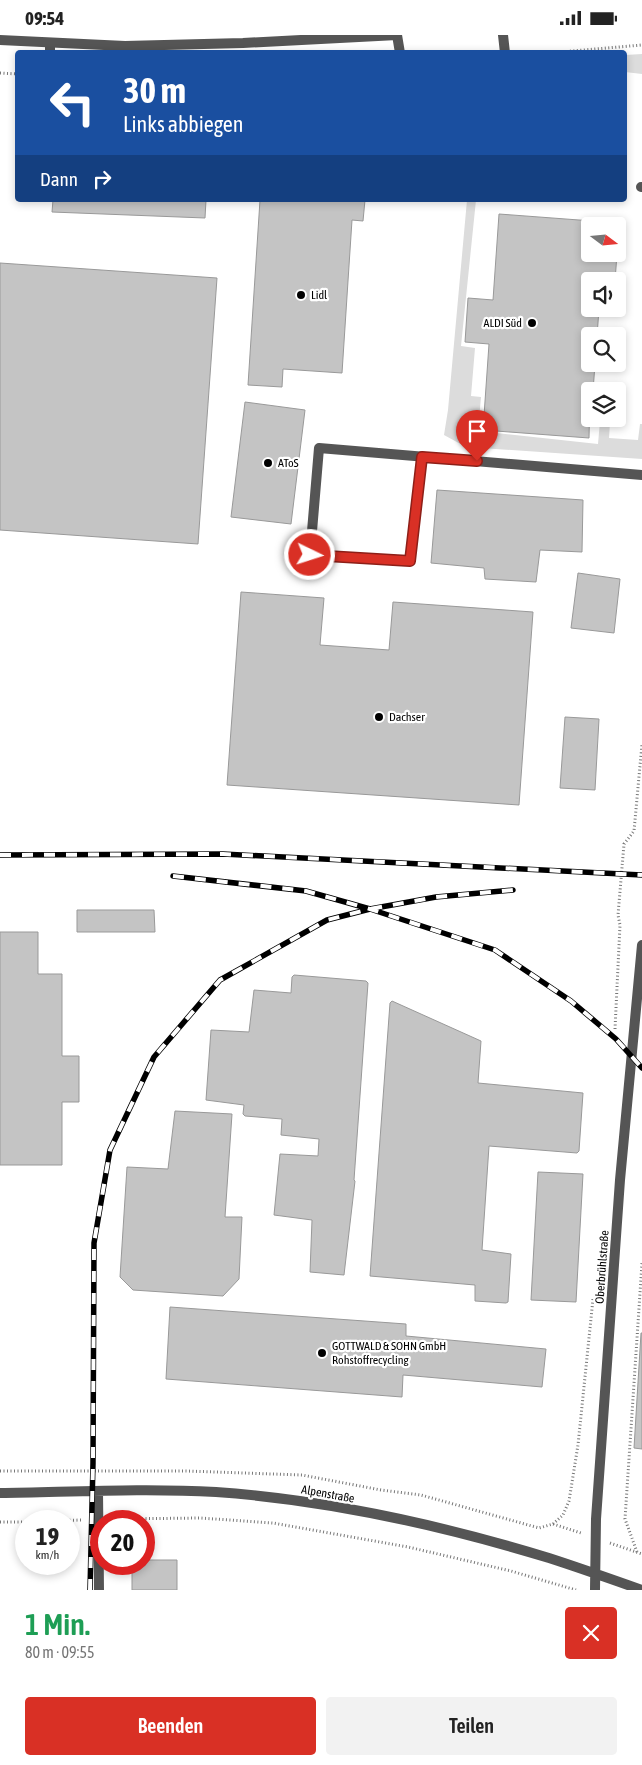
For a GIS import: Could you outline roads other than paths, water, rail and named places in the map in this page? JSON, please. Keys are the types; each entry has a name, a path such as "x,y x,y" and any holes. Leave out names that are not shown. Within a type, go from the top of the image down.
{"street":[{"path":"0,40 50,48 243,43 397,35 400,50"},
{"path":"503,35 506,50"},
{"path":"422,457 410,561 310,555 319,448 642,475"},
{"name":"Oberbrühlstraße","path":"595,1590 596,1519 620,1180 642,945"},
{"path":"98,1491 99,1590"},
{"name":"Alpenstraße","path":"0,1493 98,1491 215,1492 333,1507 459,1533 552,1559 642,1590"}],"railway":[{"path":"0,855 223,854 642,875"},
{"path":"173,876 306,891 370,909 495,950 571,1001 616,1039 642,1068"},
{"path":"90,1590 93,1463 94,1243 110,1150 154,1057 220,980 327,920 370,909 436,897 513,890"}],"place":[{"name":"Lidl","path":"301,295"},
{"name":"ALDI Süd","path":"532,323"},
{"name":"AToS","path":"268,463"},
{"name":"Dachser","path":"379,717"},
{"name":"GOTTWALD & SOHN GmbH Rohstoffrecycling","path":"322,1353"}]}
